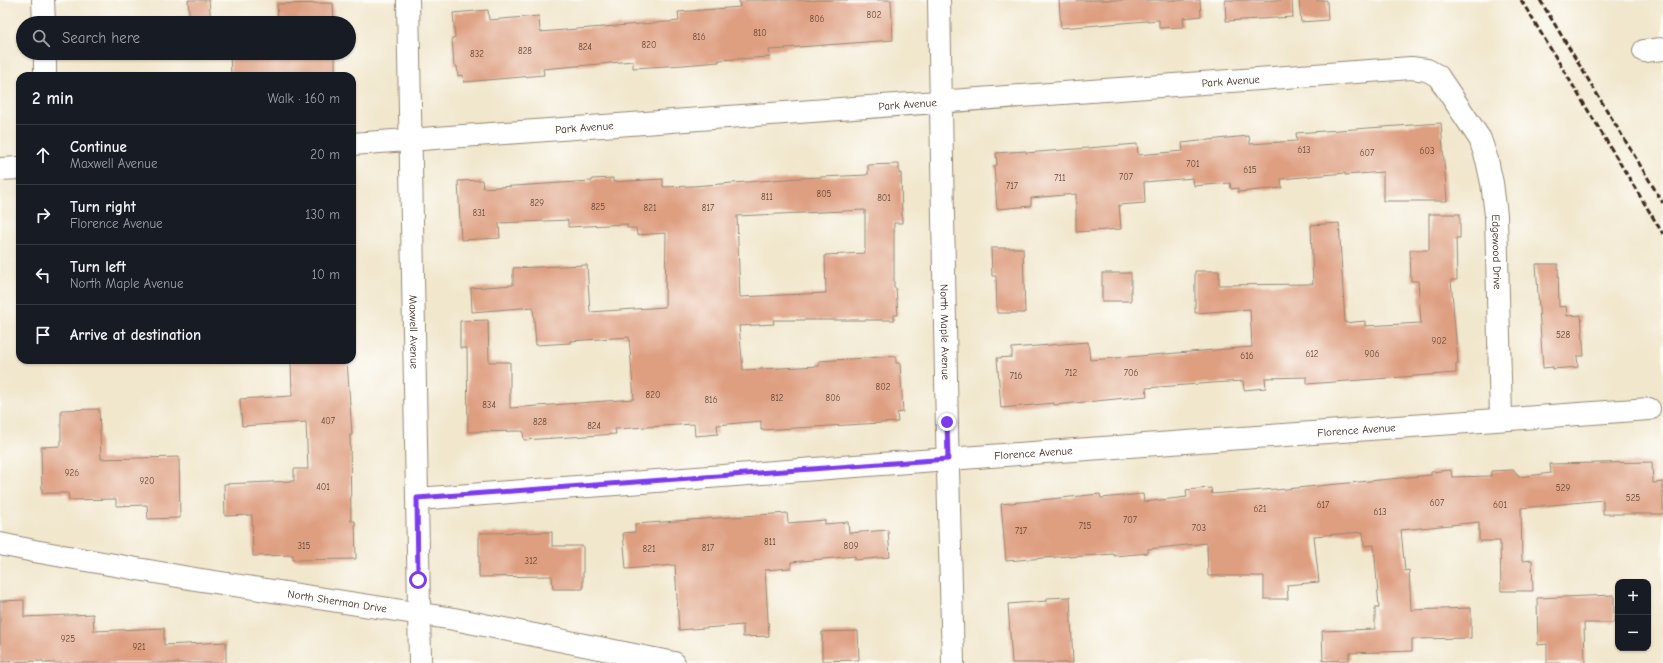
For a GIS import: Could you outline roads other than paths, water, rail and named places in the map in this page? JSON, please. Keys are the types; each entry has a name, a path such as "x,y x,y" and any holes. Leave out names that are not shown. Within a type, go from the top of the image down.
{"street":[{"path":"43,0 44,16"},
{"name":"Maxwell Avenue","path":"408,0 420,663"},
{"name":"North Maple Avenue","path":"939,0 953,663"},
{"path":"45,60 45,72"},
{"name":"Park Avenue","path":"356,144 1411,68 1427,70 1438,76 1451,95"},
{"name":"Edgewood Drive","path":"1451,95 1480,139 1487,160 1492,183 1496,215 1501,419"},
{"path":"0,169 16,168"},
{"name":"Florence Avenue","path":"417,498 1649,409"},
{"name":"North Sherman Drive","path":"0,544 194,579 454,619 674,663"}],"railway":[{"path":"1521,0 1663,234"},
{"path":"1540,0 1663,203"}]}
